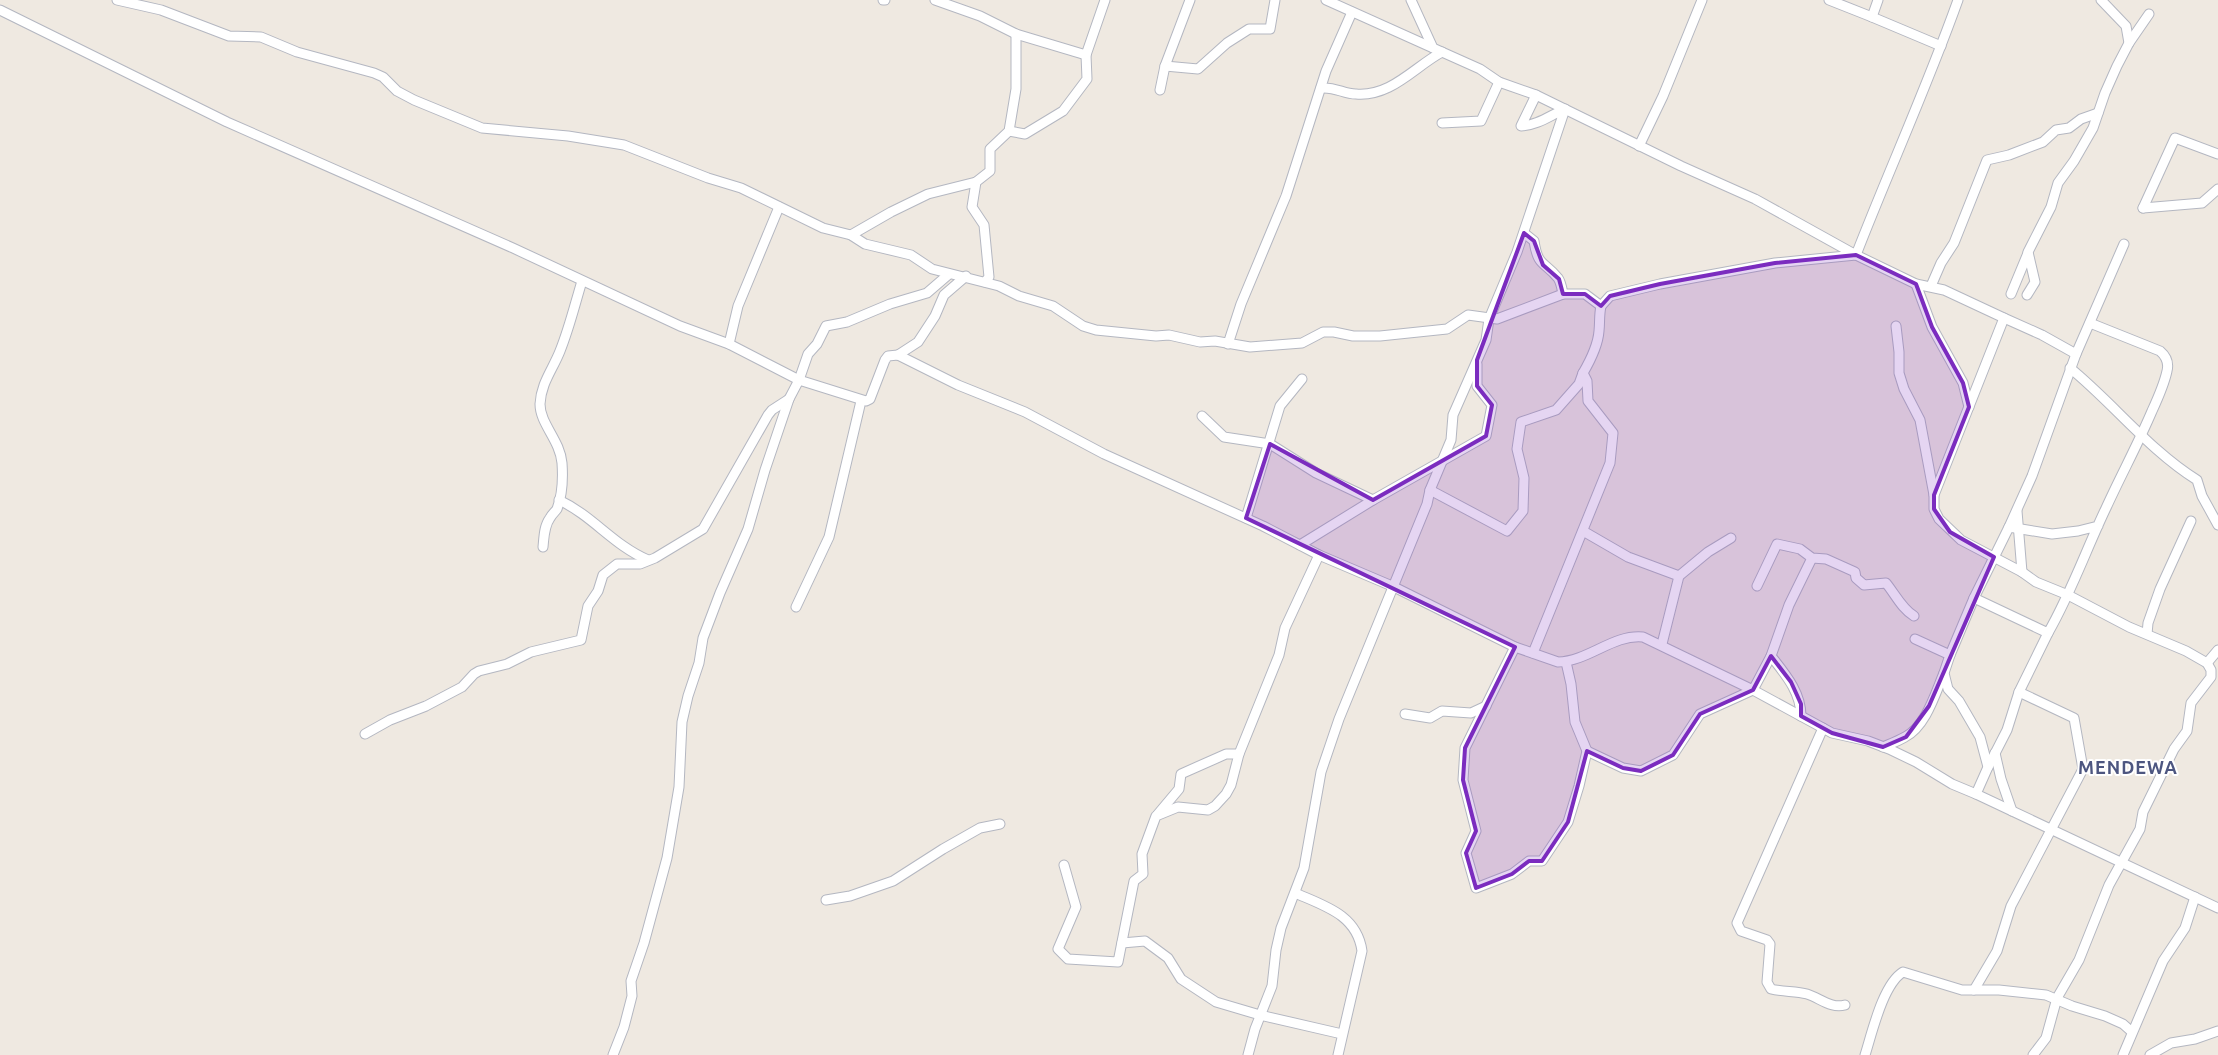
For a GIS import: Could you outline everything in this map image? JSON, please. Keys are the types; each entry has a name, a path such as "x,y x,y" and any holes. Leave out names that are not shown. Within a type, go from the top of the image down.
{"street":[{"path":"117,0 161,10 221,34 261,37 297,52 374,73 383,77 397,91 414,100 482,128 568,136 624,145 708,178 741,188 823,228 851,235 865,244 911,255 932,269 966,276 1053,306 1083,326 1096,330 1156,336 1169,335 1200,342 1250,347 1302,343 1323,332 1353,336 1405,334 1447,328 1468,315 1479,315 1489,319 1497,319 1510,316 1563,294 1585,294 1601,306"},
{"path":"935,0 980,16 1016,34 1086,55"},
{"path":"1009,131 1025,134 1063,111 1087,79 1086,55 1105,0"},
{"path":"1160,90 1165,66 1190,0"},
{"path":"1165,66 1198,69 1227,43 1249,29 1270,29 1275,0"},
{"path":"1326,0 1480,69 1499,82 1536,94 1639,146 1755,199 1856,255 1916,284 1931,286 2042,335 2076,354"},
{"path":"1411,0 1433,48"},
{"path":"1639,146 1663,96 1702,0"},
{"path":"1829,0 1942,46"},
{"path":"1872,16 1878,0"},
{"path":"1856,255 1879,195 1942,46 1958,0"},
{"path":"2101,0 2126,26 2129,43"},
{"path":"0,10 227,122 505,245 680,326 729,344 799,380 861,402 870,399 888,356 898,355 918,342 935,316 944,294 966,276"},
{"path":"1228,344 1241,304 1286,196 1321,88 1352,12"},
{"path":"2011,294 2028,252 2051,207 2058,183 2074,161 2093,128 2108,84 2129,43 2149,14"},
{"path":"851,235 891,212 928,194 976,182 990,171 990,149 1009,131 1016,89 1016,34"},
{"path":"1321,88 1334,88 1355,94 1378,92 1404,79 1442,52"},
{"path":"1442,123 1481,120 1499,82"},
{"path":"1536,94 1521,126 1536,125 1547,117 1565,110"},
{"path":"1248,1055 1260,1015 1272,986 1276,950 1281,928 1304,868 1321,772 1339,719 1392,586 1417,531 1430,490 1451,440 1453,415 1486,340 1489,319 1524,233 1565,110"},
{"path":"1931,286 1941,263 1954,243 1987,160 2009,155 2043,142 2056,130 2069,128 2080,119 2098,113"},
{"path":"2218,154 2175,138 2143,208 2202,203 2218,189"},
{"path":"976,182 972,206 984,225 989,277 985,282"},
{"path":"729,344 738,306 779,207"},
{"path":"1524,233 1534,241 1536,256 1542,265 1559,279 1563,294"},
{"path":"1883,747 1906,737 1918,726 1929,706 1974,598 2032,476 2070,368 2124,244"},
{"path":"2027,295 2035,282 2028,252"},
{"path":"1430,490 1507,531 1523,511 1524,478 1518,449 1521,422 1556,410 1579,384 1598,340 1598,321 1601,306 1610,296 1660,284 1775,263 1856,255"},
{"path":"612,1055 624,1027 632,996 631,981 644,943 667,858 679,787 682,722 699,663 703,638 748,529 765,470 789,399 799,380 808,354 817,344 826,326 847,322 890,304 927,293 949,274"},
{"path":"543,547 549,518 556,510 559,500 562,466 561,451 543,418 540,405 542,390 560,351 582,281"},
{"path":"1916,284 1932,327 1963,384 1969,407"},
{"path":"1934,495 2004,318"},
{"path":"1976,794 2007,730 2019,692 2068,594 2142,435 2168,369 2166,358 2160,351 2090,323"},
{"path":"1896,326 1899,372 1904,389 1920,420 1934,495 1934,509 1944,526 1961,540 2022,572 2036,582 2068,594 2147,634 2186,651 2207,663 2211,670 2211,677 2191,703 2188,731 2174,749 2143,812 2140,829 2109,885 2079,960 2057,998 2046,1038 2033,1055"},
{"path":"898,355 958,385 1025,412 1104,454 1392,586 1515,647 1558,662 1566,662 1576,660 1627,637 1643,637 1662,644 1708,670 1753,690 1832,733 1883,747 1976,794 2218,908"},
{"path":"1300,545 1373,500 1486,436 1492,405 1477,386 1477,360"},
{"path":"2070,368 2091,384 2180,470 2197,480 2202,496 2218,524"},
{"path":"1533,653 1610,463 1613,433 1588,401 1587,381 1583,373"},
{"path":"1246,518 1280,406 1302,379"},
{"path":"365,734 390,720 426,706 462,687 479,671 507,664 531,652 578,642 583,636 588,606 598,591 603,575 617,564 640,564 706,526 768,415 772,410 789,399"},
{"path":"796,607 829,537 861,402"},
{"path":"1202,416 1224,437 1270,444 1316,473 1373,500"},
{"path":"559,500 574,507 629,552 648,560"},
{"path":"2017,511 2022,572"},
{"path":"2147,634 2148,623 2160,589 2190,521"},
{"path":"2008,527 2052,534 2098,526"},
{"path":"1583,531 1628,557 1679,576"},
{"path":"1662,644 1679,576 1708,552 1731,538"},
{"path":"1756,586 1777,544 1800,549 1812,558 1826,559 1855,572 1856,578 1864,585 1886,583 1906,611 1914,616"},
{"path":"1156,816 1178,807 1208,810 1215,806 1231,785 1239,754 1279,655 1285,628 1319,554"},
{"path":"1587,751 1623,768 1641,771 1673,755 1700,714 1753,690 1771,656 1790,605 1812,558"},
{"path":"1974,598 2048,633"},
{"path":"1915,639 1950,655"},
{"path":"1515,647 1465,748 1463,780 1476,830 1466,853 1476,888 1512,874 1529,861 1542,861 1568,822 1587,751 1575,722 1571,684 1566,662"},
{"path":"2207,663 2218,650"},
{"path":"1771,656 1791,682 1801,704 1801,716"},
{"path":"1944,673 1948,690 1959,701 1980,737 1988,767"},
{"path":"1974,990 1997,951 2011,906 2083,769 2075,723 2072,716 2019,692"},
{"path":"1405,714 1430,718 1442,711 1471,713 1486,706"},
{"path":"1822,728 1739,918 1738,928 1741,931 1767,940 1770,944 1767,982 1771,989 1784,993 1807,994 1836,1007 1845,1005"},
{"path":"1995,753 2001,779 2012,811"},
{"path":"1064,866 1076,907 1058,949 1068,959 1118,962 1134,881 1143,874 1142,854 1156,816 1178,789 1182,774 1226,754 1239,754"},
{"path":"826,900 850,896 893,882 943,848 980,828 1000,824"},
{"path":"1295,893 1335,910 1347,918 1360,940 1362,951 1338,1055"},
{"path":"2123,1055 2163,961 2185,928 2195,897"},
{"path":"1122,943 1145,941 1168,958 1181,979 1216,1002 1260,1015 1342,1034"},
{"path":"1865,1055 1887,993 1894,981 1903,972 1962,990 1999,990 2046,995 2057,998 2072,1006 2105,1016 2123,1024 2132,1032"},
{"path":"2150,1055 2171,1043 2195,1039 2218,1031"}],"highlighted area":[{"path":"1524,233 1534,241 1543,265 1559,279 1563,294 1585,294 1601,306 1610,296 1660,284 1775,263 1856,255 1916,284 1932,327 1963,383 1969,407 1934,495 1934,509 1950,532 1994,557 1929,706 1906,737 1883,747 1832,733 1801,716 1801,704 1791,682 1771,656 1753,690 1700,714 1673,755 1641,771 1623,768 1587,751 1568,822 1542,861 1529,861 1512,874 1476,888 1466,853 1476,831 1463,780 1465,748 1515,647 1246,518 1270,444 1373,500 1486,436 1492,405 1477,386 1477,360"}],"district":[{"name":"MENDEWA","path":"2128,767"}]}
